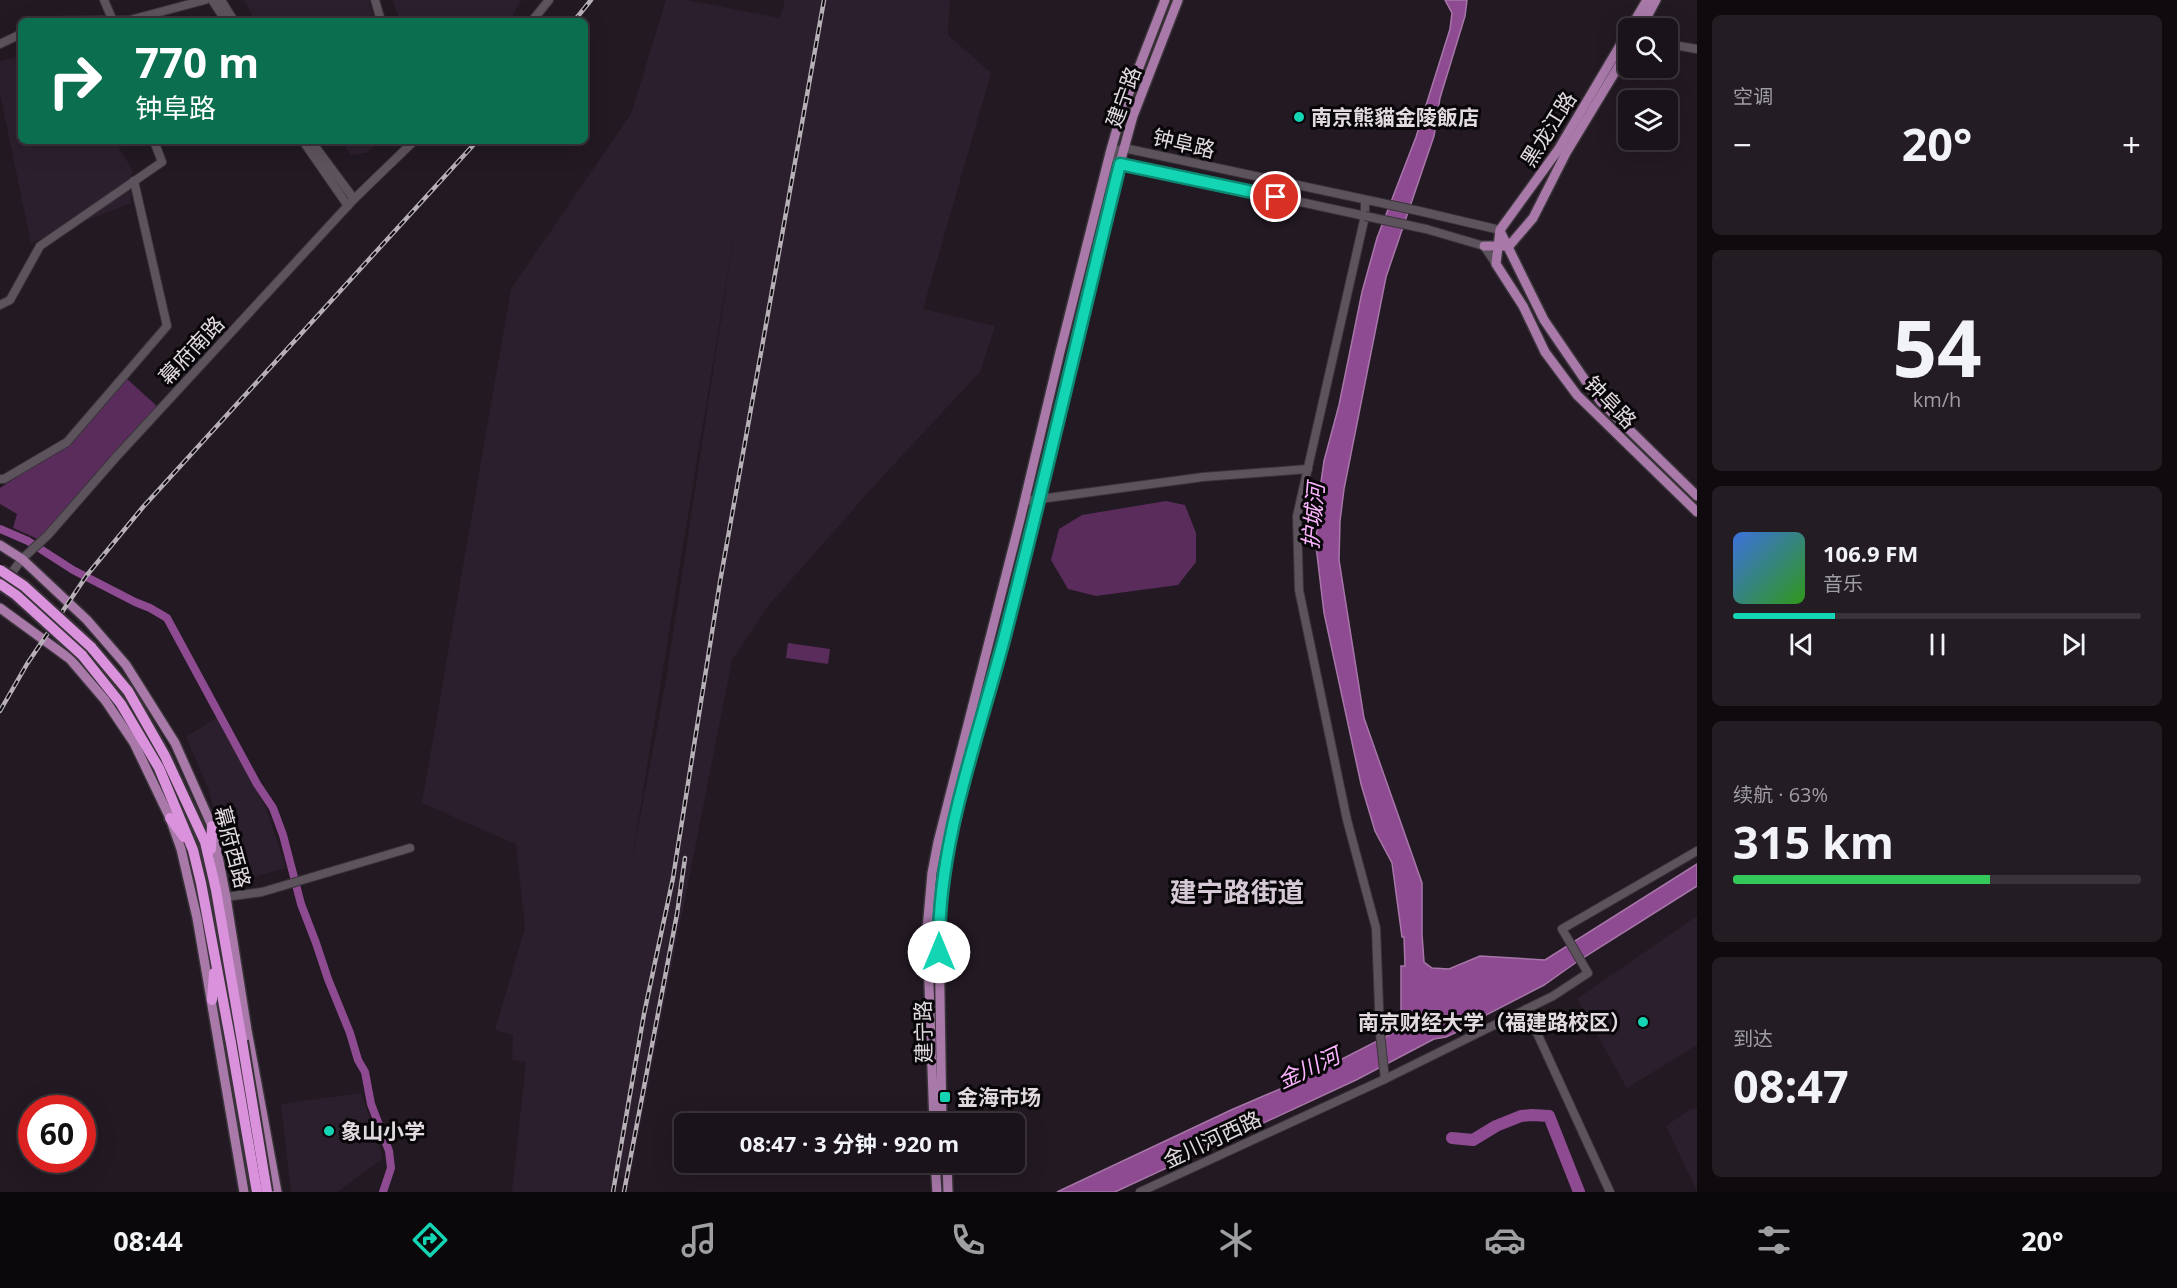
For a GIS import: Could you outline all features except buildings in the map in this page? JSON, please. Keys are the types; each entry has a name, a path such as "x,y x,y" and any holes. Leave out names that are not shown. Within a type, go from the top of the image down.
{"highway":[{"name":"幕府西路","path":"0,570 24,586 91,647 128,691 165,756 205,842 235,1007 236,1042 257,1192"},
{"name":"幕府西路","path":"0,586 16,595 82,655 121,704 159,768 193,850 215,961 236,1042 267,1192"},
{"path":"170,818 193,850"},
{"path":"210,864 212,826"},
{"path":"212,1000 215,961"},
{"path":"235,1007 246,1028"}],"main road":[{"name":"建宁路","path":"938,1113 927,930 932,873 1110,153 1134,79 1165,0"},
{"name":"建宁路","path":"938,1113 942,1021 939,932 945,863 967,770 1039,498 1124,148 1133,116 1178,0"},
{"name":"黑龙江路","path":"1636,18 1647,0"},
{"path":"1646,18 1656,0"},
{"name":"黑龙江路","path":"1500,231 1558,150 1618,49"},
{"name":"黑龙江路","path":"1504,246 1533,218 1566,153 1618,67"},
{"name":"钟阜路","path":"1500,231 1504,246 1544,320 1601,402 1697,496"},
{"path":"1484,246 1504,246 1497,264"},
{"name":"钟阜路","path":"1497,264 1523,306 1545,352 1577,395 1697,512"},
{"name":"幕府西路","path":"0,545 23,558 87,620 126,665 175,743 212,826 226,897 246,1028 277,1192"},
{"path":"0,608 70,659 105,700 135,743 170,818 181,849 212,1000 243,1188 262,1188 269,1184 274,1176"},
{"path":"936,1173 937,1192"},
{"path":"947,1173 948,1192"}],"street":[{"path":"104,0 111,18"},
{"path":"138,18 205,0"},
{"path":"212,0 224,18"},
{"path":"221,0 232,18"},
{"path":"375,0 380,18"},
{"path":"534,18 549,0"},
{"path":"0,44 18,35"},
{"path":"1678,46 1697,49"},
{"path":"0,305 10,300 40,246 162,162 155,144"},
{"path":"305,144 351,203"},
{"path":"313,144 351,203"},
{"name":"幕府南路","path":"0,586 23,558 48,535 117,456 351,203 411,144"},
{"name":"钟阜路","path":"1110,153 1124,148 1419,211 1500,231"},
{"path":"1110,153 1120,164"},
{"name":"钟阜路","path":"1120,164 1426,229 1484,246 1497,264"},
{"path":"0,479 4,479 67,442 167,326 134,181"},
{"path":"1365,200 1365,216 1297,516 1299,590 1347,820 1376,928 1380,1033 1385,1079"},
{"path":"1025,501 1203,477 1308,469"},
{"path":"226,897 262,892 410,848"},
{"name":"金川河西路","path":"1140,1192 1385,1079 1552,996 1588,974 1562,930 1697,851"},
{"path":"1526,1009 1610,1192"}],"shaded area":[{"path":"244,0 369,0 374,18 253,18"},
{"path":"393,0 521,0 512,18 399,18"},
{"path":"666,0 686,0 780,18 785,0 950,0 948,35 991,73 923,309 995,326 980,372 881,478 768,606 732,660 630,1178 613,1177 610,1192 512,1192 526,1062 512,1060 513,1035 495,1030 525,928 516,844 422,803 511,289 631,114","holes":["737,215 665,686 631,865"]},
{"path":"1445,0 1467,0 1465,16 1440,98 1434,136 1386,277 1344,489 1339,560 1364,718 1422,883 1424,962 1432,968 1449,969 1480,956 1545,960 1697,864 1697,886 1544,985 1484,1016 1485,1019 1446,1037 1434,1039 1356,1080 1115,1192 1057,1192 1231,1110 1301,1080 1393,1033 1401,1020 1401,966 1405,966 1404,937 1402,937 1392,863 1375,831 1361,784 1324,613 1316,546 1318,503 1324,461 1339,405 1362,292 1377,238 1416,137 1450,29 1452,13"},
{"path":"18,57 18,144 117,144 133,171 130,178 131,203 31,243 0,94 0,61"},
{"path":"344,144 377,144 366,153 351,155"},
{"path":"127,379 158,407 40,540 13,528 17,514 0,504 0,488 73,440"},
{"path":"1166,501 1185,505 1196,533 1196,562 1178,585 1096,596 1068,589 1051,560 1059,529 1082,515"},
{"path":"788,643 830,649 828,664 786,658"},
{"path":"219,716 266,808 286,868 236,882 208,788 186,737"},
{"name":"南京财经大学（福建路校区）","path":"1697,916 1697,1045 1627,1088 1577,999"},
{"name":"象山小学","path":"361,1093 383,1158 337,1192 291,1192 281,1104"},
{"path":"1697,1108 1697,1191 1666,1126 1689,1110"}],"waterway":[{"path":"0,529 28,541 73,570 167,618 257,784 273,808 283,835 301,904 358,1060 365,1072 371,1104 389,1151 391,1168 383,1192"},
{"name":"护城河","path":"1452,1138 1473,1140 1496,1126 1521,1116 1549,1116 1579,1192"}],"railway":[{"path":"576,18 591,0"},
{"path":"613,1192 644,1014 673,878 720,582 824,0"},
{"path":"0,711 27,664 87,575 143,507 474,144"},
{"path":"624,1192 677,914 685,858"}],"place":[{"name":"南京熊貓金陵飯店","path":"1299,117"},
{"name":"南京财经大学（福建路校区）","path":"1643,1022"},
{"name":"金海市场","path":"945,1097"},
{"name":"象山小学","path":"329,1131"}],"district":[{"name":"建宁路街道","path":"1237,891"}],"route":[{"path":"939,952 941,898 951,835 1039,498 1120,164 1276,197"}],"water label":[{"name":"金川河","path":"1308,1067"}]}
